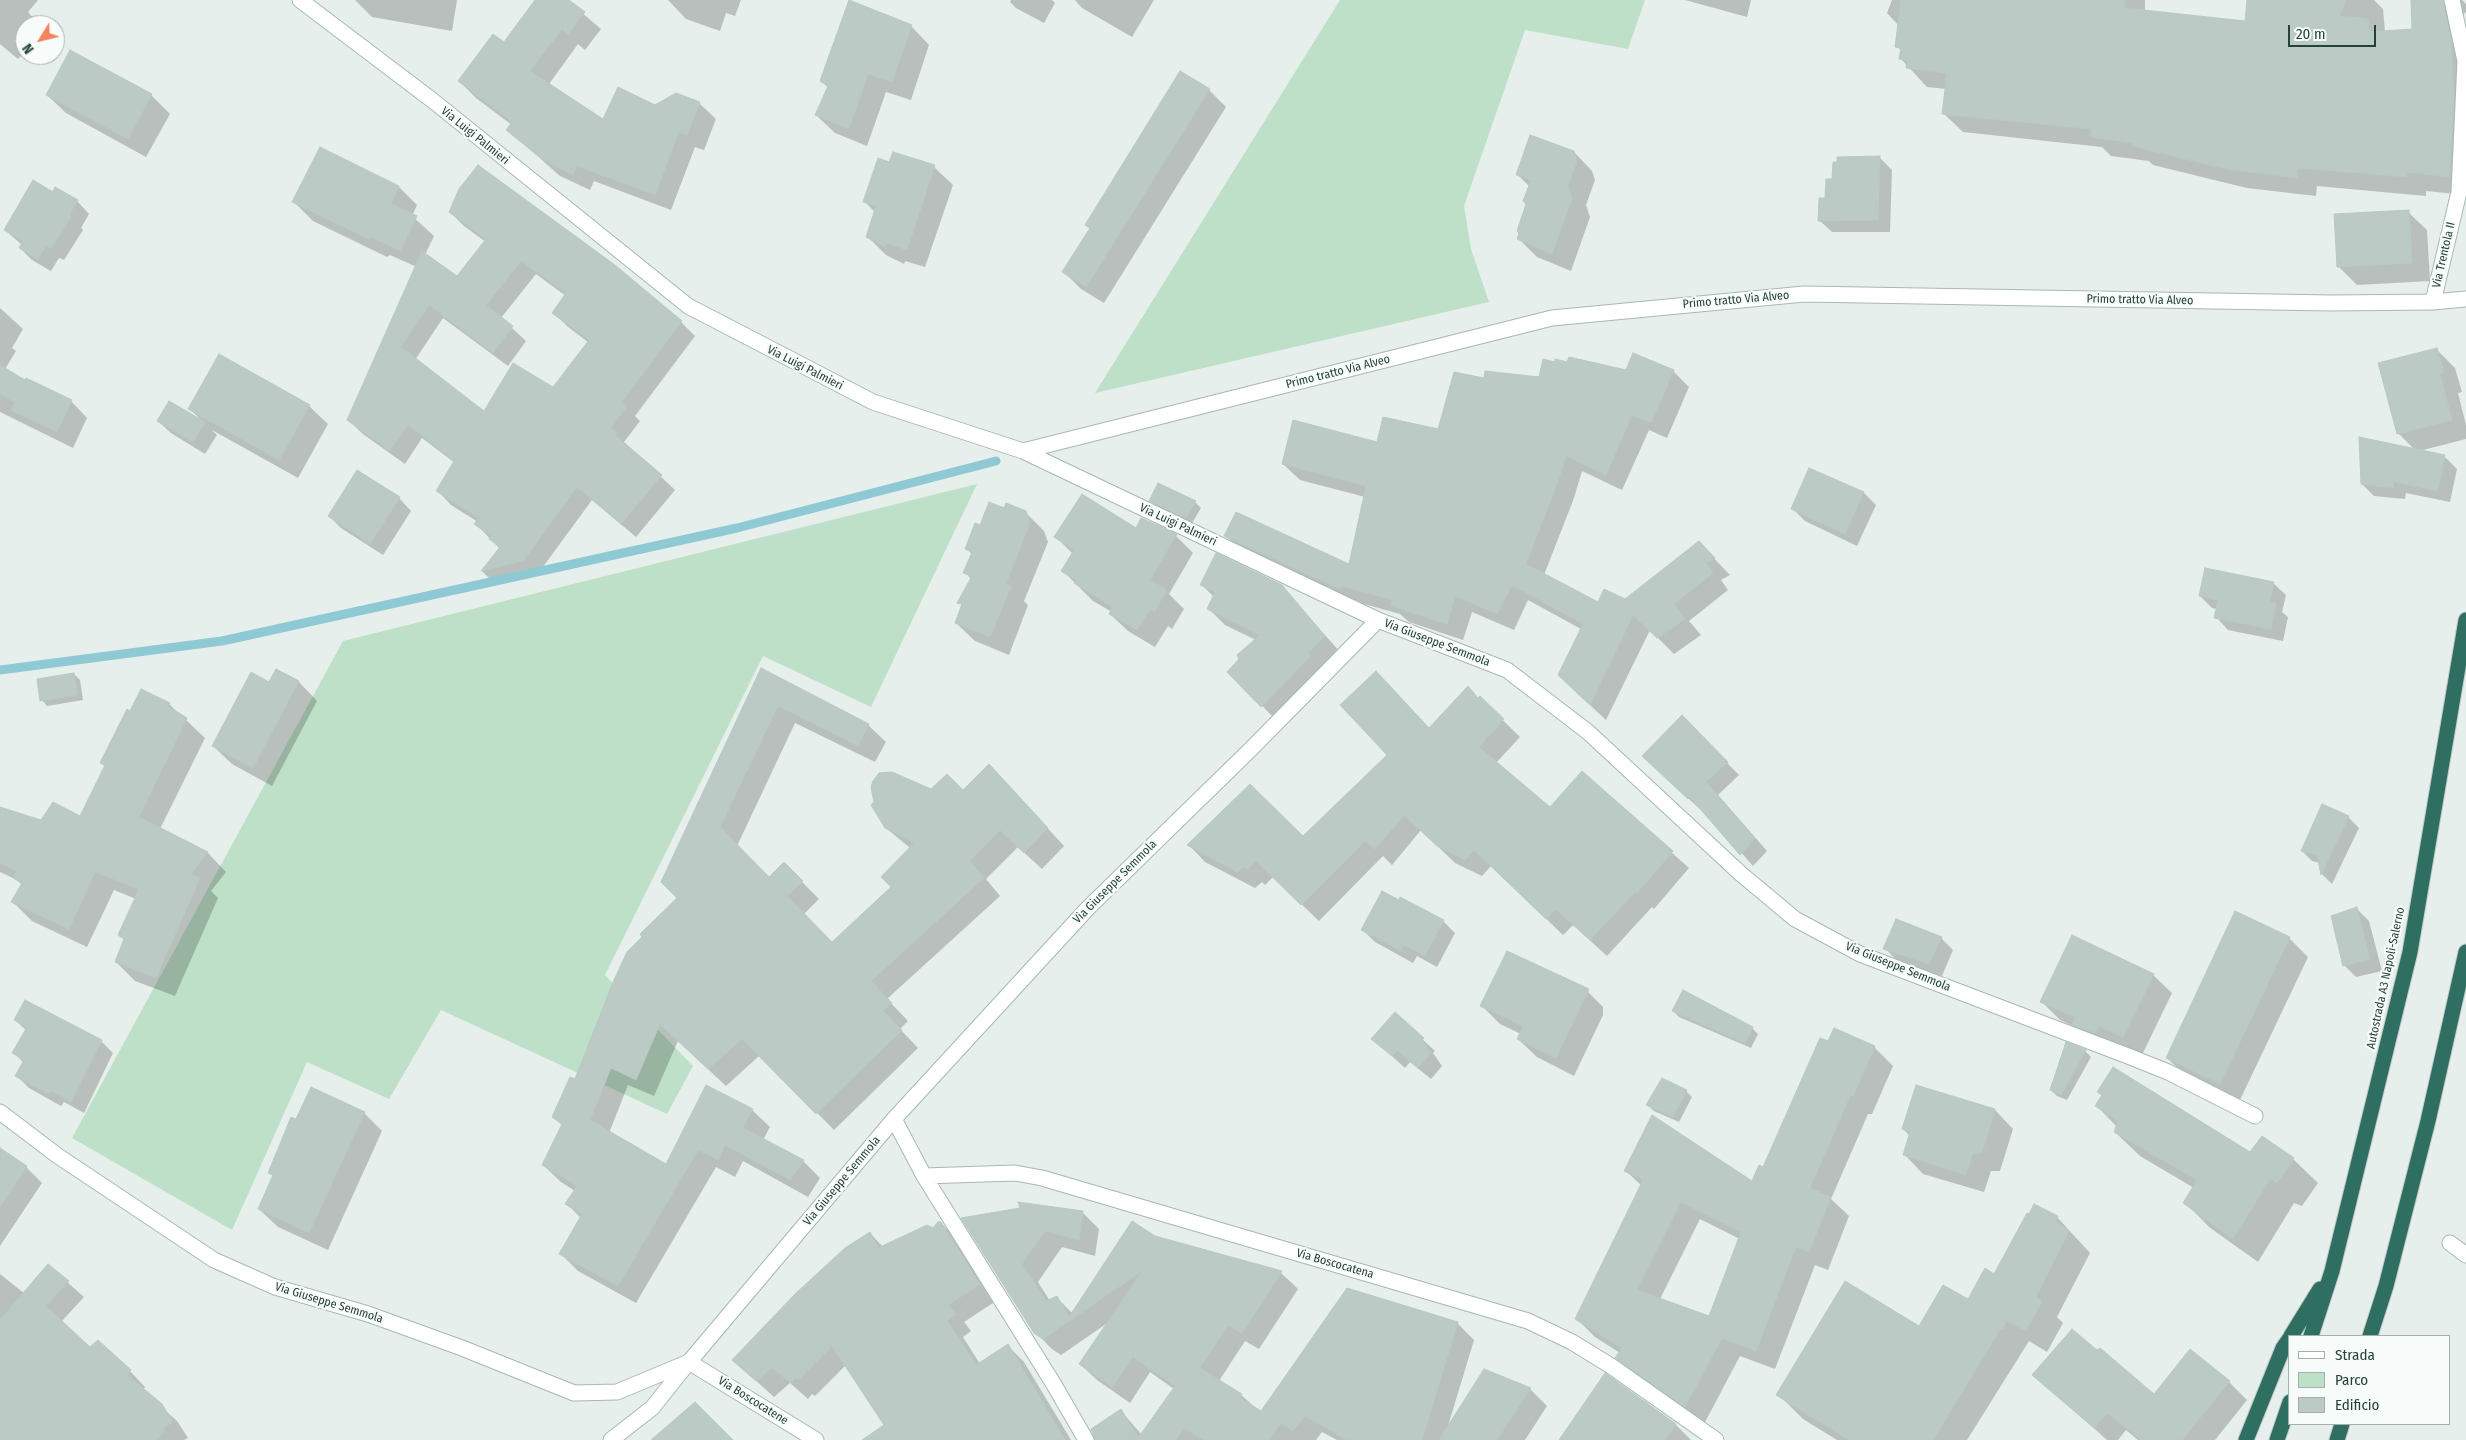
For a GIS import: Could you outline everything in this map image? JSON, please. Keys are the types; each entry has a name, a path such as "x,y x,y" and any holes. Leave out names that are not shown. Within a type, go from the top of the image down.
{"highway":[{"name":"Autostrada A3 Napoli-Salerno","path":"2311,1335 2332,1271 2410,952 2466,620"},
{"path":"2370,1335 2386,1286 2428,1121 2466,952"},
{"path":"2291,1335 2332,1271"},
{"path":"2246,1440 2283,1348 2288,1340"},
{"path":"2277,1440 2288,1408"},
{"path":"2337,1440 2342,1425"}],"street":[{"name":"Via Luigi Palmieri","path":"300,0 432,100 688,306 873,402 1022,451 1378,620"},
{"name":"Via Trentola II","path":"2433,302 2459,192 2465,62 2452,0"},
{"name":"Primo tratto Via Alveo","path":"1022,451 1552,318 1804,294 2321,303 2433,302 2466,299"},
{"name":"Via Giuseppe Semmola","path":"612,1440 652,1408 894,1119 1088,908 1378,620 1507,670 1588,732 1740,874 1795,919 1860,954 2128,1056 2184,1080 2255,1116"},
{"name":"Via Giuseppe Semmola","path":"0,1112 58,1156 214,1260 275,1287 368,1314 462,1348 574,1393 617,1392 689,1362"},
{"path":"894,1119 924,1176 1053,1383 1086,1440"},
{"name":"Via Boscocatena","path":"924,1176 1015,1173 1042,1178 1528,1322 1572,1342 1611,1366 1716,1440"},
{"path":"2450,1243 2466,1254"},
{"name":"Via Boscocatene","path":"689,1362 816,1440"}],"green space":[{"path":"1340,0 1645,0 1628,49 1525,30 1464,206 1471,249 1489,302 1095,393"},
{"path":"977,484 871,707 763,656 605,975 693,1066 667,1114 441,1010 389,1099 307,1062 232,1230 72,1138 343,641"}],"building":[{"path":"535,0 569,0 585,12 568,34 562,29 530,71 603,119 618,87 655,105 676,93 700,102 687,135 679,132 655,195 577,166 573,175 542,159 506,130 512,122 458,81 493,34 504,42"},
{"path":"849,0 912,25 892,82 868,74 849,129 815,115 828,86 820,81"},
{"path":"1901,0 2125,0 2125,8 2245,21 2247,0 2346,0 2340,16 2368,19 2369,32 2412,29 2411,0 2443,0 2451,39 2454,104 2449,177 2407,172 2407,177 2298,168 2297,178 2226,169 2132,146 2133,143 2090,137 2091,129 1942,114 1947,73 1906,68 1907,60 1899,59 1901,48 1895,47"},
{"path":"70,50 152,94 128,139 46,95 62,65 65,65 65,59"},
{"path":"1180,71 1210,89 1086,287 1062,272 1090,228 1085,225"},
{"path":"1530,135 1574,151 1577,161 1568,186 1572,198 1552,254 1517,239 1519,233 1517,231 1526,204 1523,201 1531,180 1516,175"},
{"path":"320,147 399,186 391,204 417,216 400,251 371,237 368,239 292,202"},
{"path":"893,152 935,165 907,250 887,243 885,247 866,237 876,206 863,202 878,158 889,162"},
{"path":"1880,156 1878,220 1818,221 1819,198 1825,198 1826,179 1832,179 1833,162 1837,162 1837,157"},
{"path":"478,165 615,265 682,321 622,402 627,406 611,428 617,433 615,435 662,475 621,524 577,487 523,561 481,571 500,547 489,539 491,536 474,524 479,518 436,491 454,461 408,425 390,451 347,420 422,251 457,276 486,239 449,212 459,189","holes":["521,261 566,293 552,313 589,340 553,387 513,363 484,411 401,347 429,305 493,353 513,326 486,305"]},
{"path":"33,180 53,192 55,187 78,200 69,215 71,217 51,249 46,246 38,260 19,248 23,241 4,230"},
{"path":"2409,210 2412,263 2337,267 2334,214"},
{"path":"2437,348 2444,373 2440,374 2452,420 2397,434 2378,363"},
{"path":"1633,353 1674,370 1651,423 1632,415 1606,475 1566,456 1526,564 1598,602 1604,589 1625,599 1699,541 1715,558 1706,563 1713,573 1674,604 1685,619 1657,638 1633,615 1590,705 1558,675 1583,624 1512,585 1497,614 1455,596 1447,624 1391,606 1393,600 1341,586 1340,589 1224,536 1236,512 1349,564 1366,486 1282,464 1293,420 1377,442 1383,417 1438,429 1454,372 1484,378 1485,371 1539,377 1543,359 1567,362 1569,357 1626,370"},
{"path":"219,354 310,405 279,460 188,409"},
{"path":"0,365 25,380 26,378 72,400 57,432 11,410 15,402 0,394"},
{"path":"169,401 205,422 193,442 157,421"},
{"path":"2359,437 2445,455 2438,491 2394,482 2393,488 2361,484"},
{"path":"1809,468 1864,492 1845,534 1791,509"},
{"path":"357,470 400,497 370,544 328,516"},
{"path":"1158,483 1196,501 1186,518 1149,501"},
{"path":"1082,494 1136,528 1141,518 1177,534 1150,580 1167,590 1154,612 1150,609 1137,630 1109,614 1113,607 1074,583 1076,580 1061,571 1074,550 1054,537"},
{"path":"989,502 1004,508 1006,503 1026,511 1030,523 1006,584 1011,586 990,637 955,623 962,604 957,603 972,576 963,573 972,552 965,549 975,523 980,525"},
{"path":"1216,553 1282,585 1325,636 1308,653 1311,656 1261,707 1227,672 1239,659 1237,655 1260,635 1207,609 1215,592 1200,585"},
{"path":"2205,568 2274,582 2270,602 2276,604 2271,629 2214,618 2218,600 2199,596"},
{"path":"761,668 869,724 858,746 778,706 720,827 769,877 784,862 803,881 787,896 832,942 891,887 881,877 914,843 885,828 871,805 874,802 871,787 879,773 892,772 931,789 947,774 963,790 989,764 1048,828 1024,853 1000,830 970,861 984,878 871,981 892,1003 883,1011 902,1030 816,1114 742,1039 708,1069 660,1024 636,1080 611,1068 590,1120 666,1164 706,1085 753,1109 743,1128 804,1160 790,1180 725,1145 718,1160 698,1150 618,1286 559,1254 582,1214 565,1204 577,1186 542,1165 562,1124 552,1117 570,1077 575,1079 627,952 642,937 640,934 677,898 661,882"},
{"path":"276,669 299,681 253,768 212,746 251,672 269,682"},
{"path":"1376,671 1429,728 1468,686 1478,698 1480,696 1504,719 1479,747 1550,807 1582,771 1673,851 1637,893 1635,892 1590,940 1556,909 1546,919 1474,850 1465,860 1437,846 1404,815 1375,849 1365,841 1301,905 1256,861 1248,869 1244,867 1237,872 1187,845 1250,784 1303,836 1387,755 1340,705"},
{"path":"74,673 78,695 40,701 37,679"},
{"path":"141,689 170,703 168,706 187,718 139,817 208,852 191,874 200,878 156,978 115,962 124,939 118,935 139,889 95,872 69,929 11,902 22,883 13,878 17,871 0,863 0,807 41,820 53,802 80,816 105,765 100,763 127,709 130,711"},
{"path":"1682,715 1728,762 1706,782 1755,838 1740,855 1690,797 1688,799 1642,756"},
{"path":"2322,804 2349,816 2321,875 2317,855 2301,851"},
{"path":"1382,891 1399,900 1400,897 1444,920 1425,956 1404,945 1401,951 1361,930"},
{"path":"2357,907 2370,959 2343,966 2331,916"},
{"path":"2235,911 2290,937 2220,1084 2166,1058"},
{"path":"1896,919 1942,937 1929,964 1883,949"},
{"path":"2072,935 2154,974 2123,1037 2099,1026 2095,1033 2072,1025 2075,1017 2040,1002"},
{"path":"1507,951 1589,989 1556,1058 1517,1039 1523,1026 1480,1006"},
{"path":"1683,990 1753,1027 1745,1043 1672,1011"},
{"path":"25,1000 102,1040 71,1102 51,1091 48,1094 15,1076 24,1060 12,1053 27,1027 14,1020"},
{"path":"1395,1012 1424,1038 1422,1040 1431,1053 1418,1068 1397,1050 1392,1056 1371,1039"},
{"path":"1834,1028 1875,1046 1853,1096 1850,1096 1810,1188 1831,1197 1809,1252 1796,1247 1756,1351 1722,1338 1685,1407 1615,1358 1622,1348 1575,1319 1643,1180 1624,1171 1652,1115 1752,1181 1759,1165 1763,1167 1820,1038 1828,1041","holes":["1681,1202 1741,1232 1709,1316 1637,1290"]},
{"path":"2066,1042 2086,1050 2061,1095 2050,1090"},
{"path":"2113,1067 2250,1152 2262,1136 2294,1158 2277,1183 2270,1179 2233,1239 2183,1203 2197,1180 2114,1132 2118,1121 2095,1106 2102,1095 2097,1092"},
{"path":"1662,1078 1687,1090 1673,1117 1646,1105"},
{"path":"1916,1085 1995,1109 1982,1153 1973,1153 1966,1175 1903,1155 1910,1132 1902,1129"},
{"path":"311,1087 365,1112 309,1233 258,1209 273,1175 268,1173 291,1117 296,1119"},
{"path":"0,1148 27,1166 0,1207"},
{"path":"1018,1202 1083,1211 1079,1240 1045,1231 1022,1264 1046,1301 1057,1296 1069,1317 1132,1221 1155,1236 1282,1271 1242,1333 1228,1325 1200,1368 1242,1394 1240,1398 1261,1411 1347,1288 1458,1322 1422,1440 1347,1440 1305,1416 1293,1431 1281,1423 1269,1440 1204,1440 1184,1428 1176,1440 1095,1440 1091,1429 1121,1409 1138,1438 1175,1386 1133,1357 1112,1387 1079,1364 1142,1271 1043,1339 1034,1333 961,1218 1020,1208"},
{"path":"2034,1204 2058,1216 2056,1221 2069,1231 2036,1297 2042,1301 2026,1331 2007,1321 2003,1329 2001,1328 1933,1440 1849,1440 1776,1395 1845,1281 1919,1326 1943,1285 1968,1299 1985,1268 1994,1274 2027,1213 2029,1214"},
{"path":"938,1222 941,1222 980,1284 948,1305 956,1314 947,1320 976,1365 1008,1344 1065,1440 862,1440 884,1425 832,1346 798,1380 795,1378 791,1383 772,1368 756,1381 732,1360 795,1294 845,1248 870,1232 878,1248 927,1225 933,1228"},
{"path":"48,1264 69,1281 46,1306 90,1347 98,1340 131,1370 127,1375 162,1404 173,1422 165,1427 164,1433 155,1440 0,1440 0,1320"},
{"path":"2072,1329 2097,1350 2100,1348 2154,1394 2190,1349 2230,1381 2182,1440 2141,1440 2107,1413 2094,1428 2032,1375"},
{"path":"1484,1369 1531,1388 1497,1440 1439,1440"},
{"path":"1605,1373 1676,1424 1665,1440 1559,1440"},
{"path":"695,1402 733,1440 651,1440"}],"waterway":[{"path":"0,670 222,641 737,528 996,461"}]}
